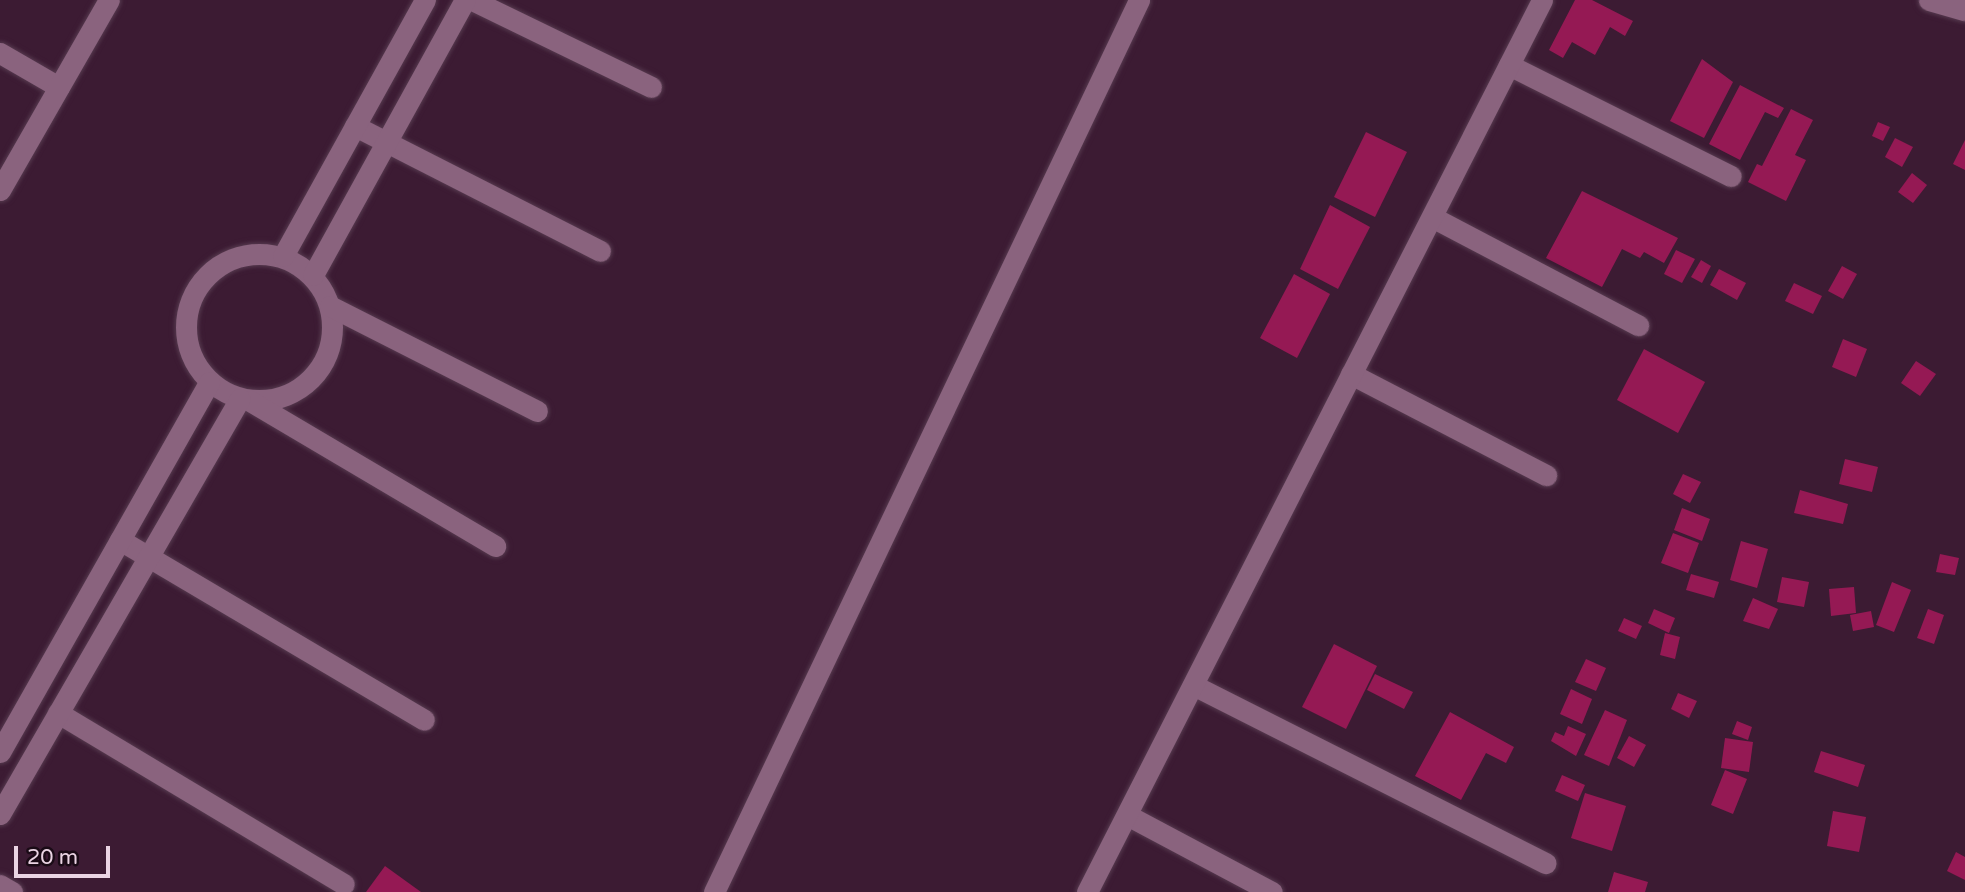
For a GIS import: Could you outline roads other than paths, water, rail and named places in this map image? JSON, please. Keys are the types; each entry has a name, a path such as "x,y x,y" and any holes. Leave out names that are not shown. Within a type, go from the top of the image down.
{"street":[{"path":"0,190 109,0"},
{"path":"283,256 425,0"},
{"path":"313,275 465,0"},
{"path":"472,0 651,87"},
{"path":"714,892 1139,0"},
{"path":"1087,892 1542,0"},
{"path":"1929,0 1965,10"},
{"path":"0,52 59,88"},
{"path":"1509,65 1731,176"},
{"path":"355,126 600,251"},
{"path":"1432,217 1638,325"},
{"path":"245,400 286,396 316,375 332,343 330,306 313,275 283,256 250,253 219,265 195,290 185,321 191,354 209,382 245,400 495,546"},
{"path":"330,306 537,411"},
{"path":"1351,374 1546,475"},
{"path":"0,752 209,382"},
{"path":"0,814 148,557 245,400"},
{"path":"120,540 424,720"},
{"path":"1193,685 1546,863"},
{"path":"58,713 344,884"},
{"path":"1127,815 1272,892"},
{"path":"0,885 12,892"}]}
